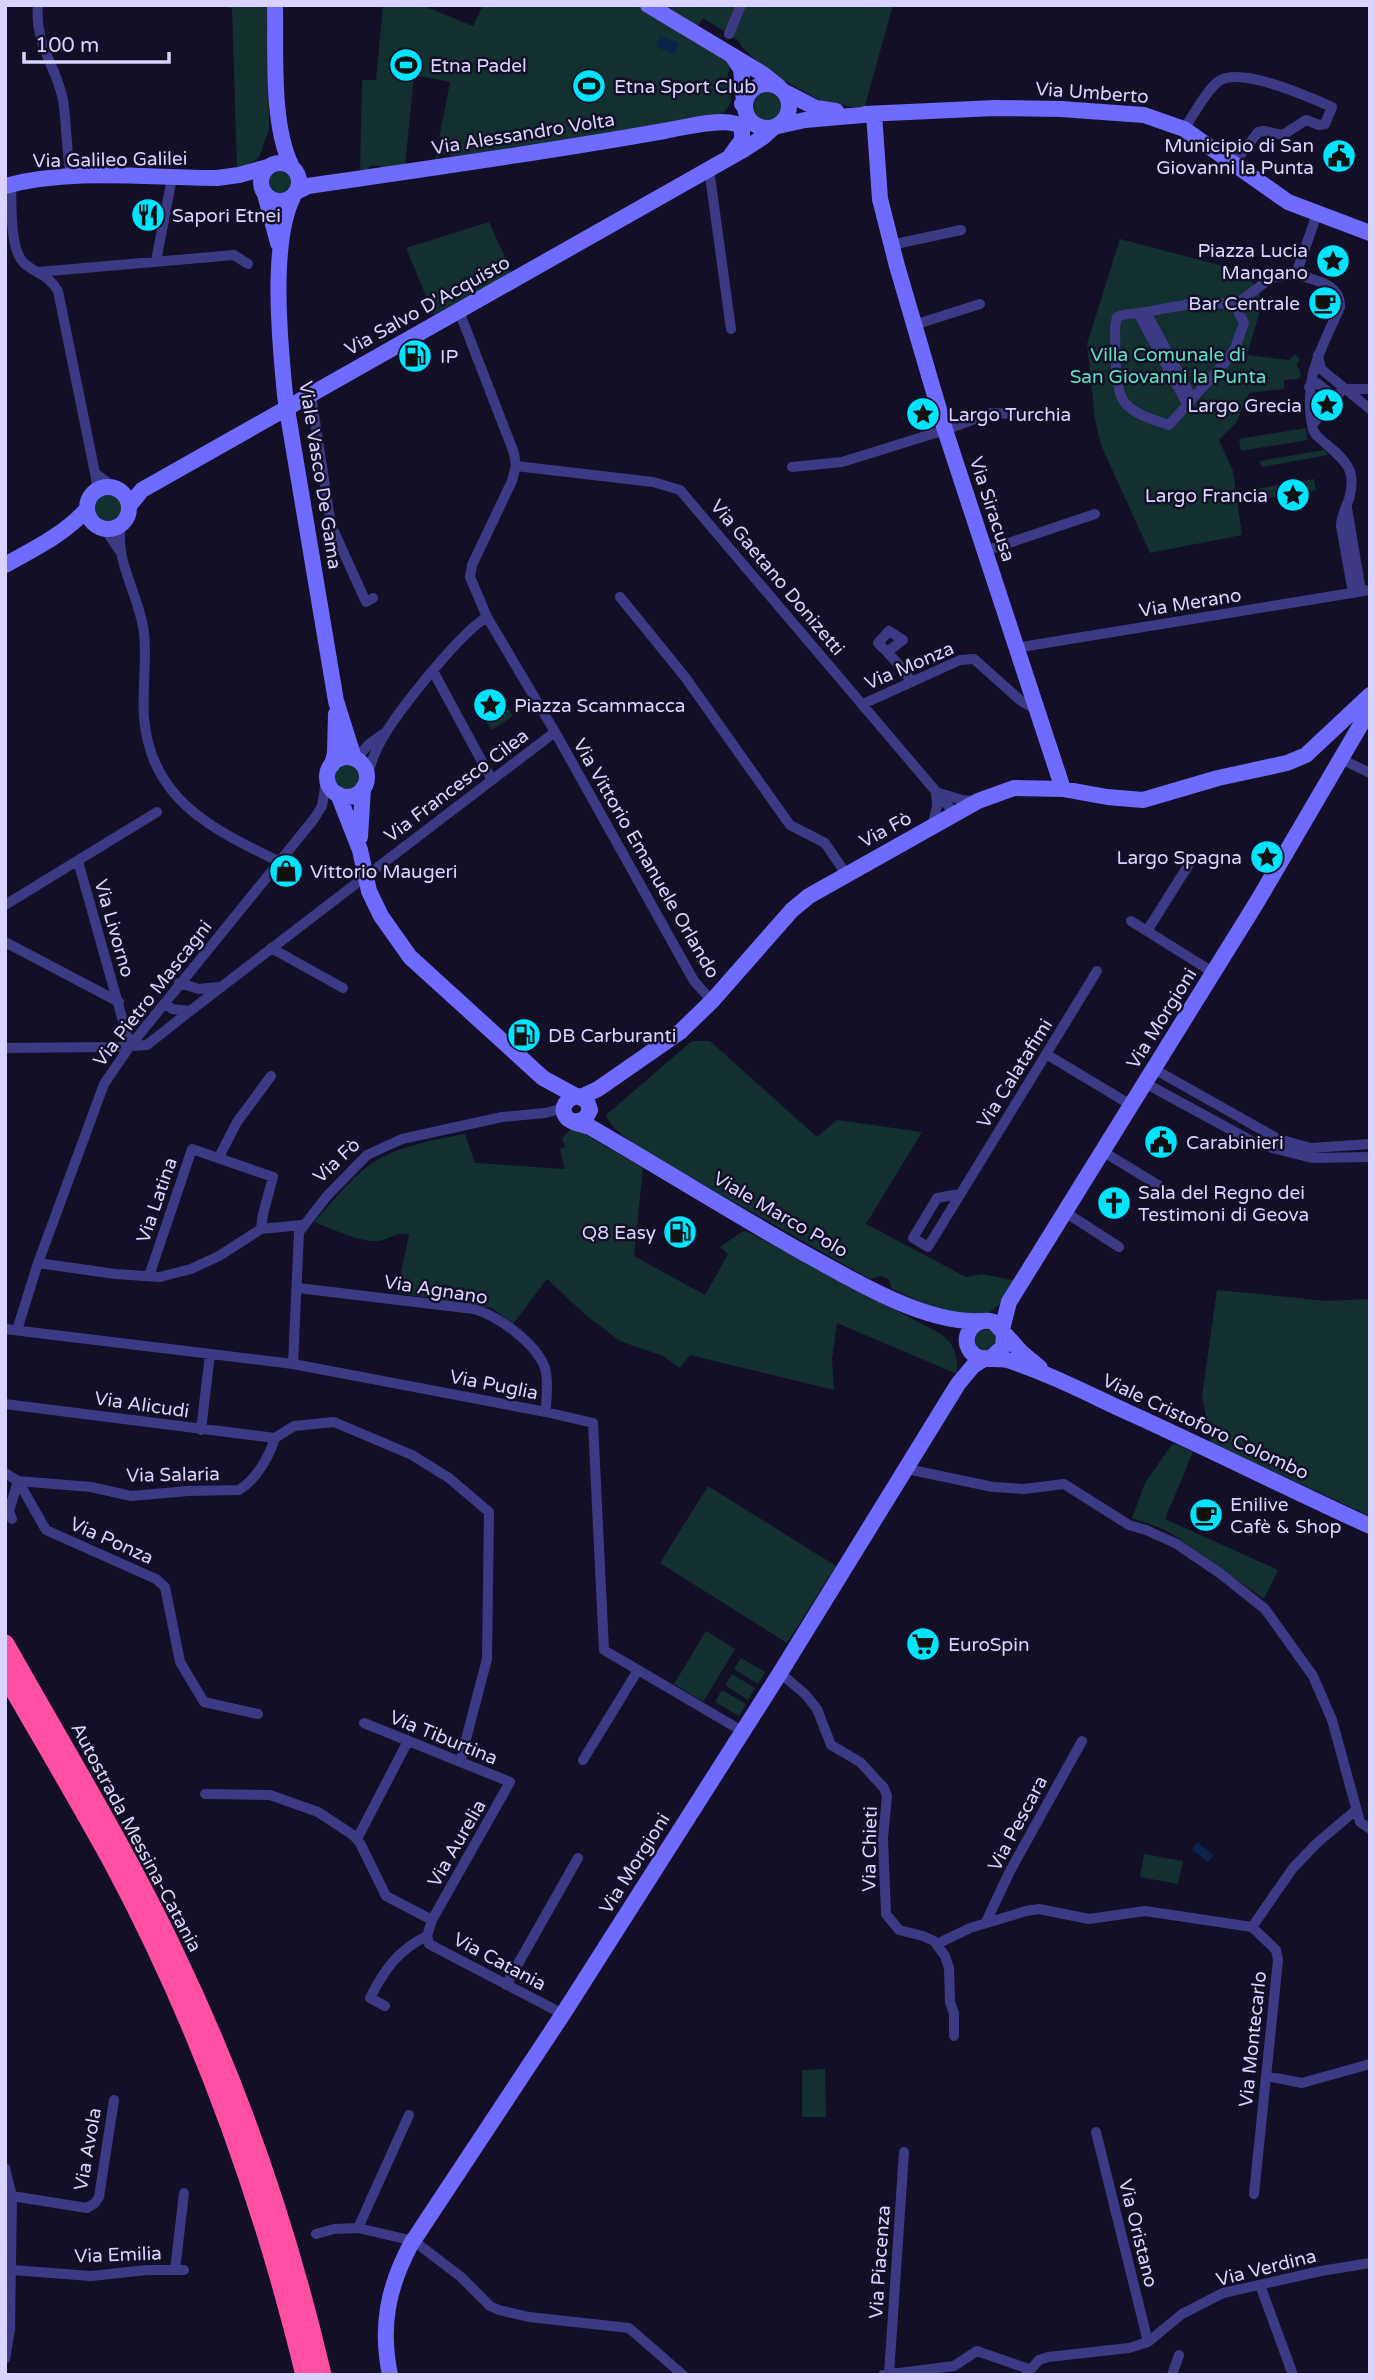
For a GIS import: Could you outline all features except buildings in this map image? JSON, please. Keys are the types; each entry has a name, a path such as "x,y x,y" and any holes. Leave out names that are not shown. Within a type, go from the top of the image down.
{"highway":[{"name":"Autostrada Messina-Catania","path":"5,1644 125,1855 205,2020 243,2115 287,2246 322,2375"},
{"path":"5,1659 156,1917"},
{"name":"Autostrada Messina-Catania","path":"5,1674 113,1864 190,2026 255,2197 305,2375"}],"street":[{"path":"38,5 36,22 40,39 63,100 66,151 71,176"},
{"path":"275,5 278,117 287,157 300,181 286,215 281,255"},
{"name":"Via Umberto","path":"649,5 816,108 874,114 995,108 1144,115 1184,129 1274,194 1317,214 1370,233"},
{"path":"729,34 741,5"},
{"path":"733,57 741,69 753,122"},
{"path":"1184,129 1217,82 1232,75 1287,88 1332,107 1325,124 1319,125 1306,120 1283,135 1258,132 1233,165"},
{"path":"714,122 729,115 753,122 788,114 789,106 782,89 766,83 752,88 753,122 731,155"},
{"path":"714,122 805,120 874,114"},
{"name":"Via Siracusa","path":"874,114 880,199 891,245 945,430 1063,789"},
{"path":"278,117 268,166 261,180 281,255"},
{"name":"Via Alessandro Volta","path":"295,194 308,186 714,122"},
{"name":"Via Salvo D'Acquisto","path":"122,495 142,489 709,169 763,137 753,122"},
{"path":"217,178 239,175 282,162 310,179 338,182"},
{"path":"709,169 731,329"},
{"name":"Via Galileo Galilei","path":"8,185 71,176 217,178"},
{"path":"156,261 172,178"},
{"path":"217,178 278,201 295,194"},
{"path":"8,185 15,244 24,263 54,283 58,291 97,485 87,503 87,509 91,520 107,526 121,553 144,630 145,722 158,771 183,805 213,828 278,861"},
{"path":"1296,274 1317,214"},
{"path":"891,245 961,230"},
{"path":"38,272 234,255 248,264"},
{"name":"Viale Vasco De Gama","path":"281,255 279,312 285,395 336,701"},
{"path":"1235,305 1244,323 1235,348 1169,425 1136,412 1125,404 1119,393 1115,327 1117,317 1125,313 1142,313 1203,302 1235,305 1271,278 1296,274 1337,290 1341,298 1340,307 1313,368 1310,387 1312,425 1316,435 1348,464 1352,473 1352,488 1346,507 1361,592"},
{"path":"914,325 980,304"},
{"path":"459,311 514,453 516,466"},
{"path":"1142,313 1189,401"},
{"path":"1318,355 1321,369 1340,393"},
{"path":"1310,387 1317,383 1370,410"},
{"path":"1312,425 1340,393 1370,389"},
{"path":"311,395 331,525 366,602 373,598"},
{"path":"792,467 842,462 990,413 1051,415"},
{"name":"Via Vittorio Emanuele Orlando","path":"516,466 512,481 472,565 470,578 487,617 555,732 694,981 712,1000"},
{"name":"Via Gaetano Donizetti","path":"516,466 653,482 680,490 956,815"},
{"path":"57,535 107,526 126,518 122,495 95,473"},
{"path":"93,493 104,488 122,495"},
{"path":"5,565 57,535 87,509"},
{"path":"985,551 1095,514"},
{"name":"Via Merano","path":"1015,648 1361,592"},
{"path":"620,597 685,677 790,825 825,842 846,874"},
{"path":"360,850 360,817 365,782 376,751 386,733 433,671 475,624 487,617"},
{"path":"887,652 897,660 912,682"},
{"name":"Via Monza","path":"863,704 960,660 974,659 1021,701 1035,709"},
{"path":"433,671 492,780"},
{"path":"1306,755 1360,719 1370,695"},
{"path":"336,701 355,759"},
{"path":"314,819 322,806 335,753 336,701"},
{"name":"Via Morgioni","path":"1009,1302 1130,1105 1157,1080 1214,973 1360,719"},
{"name":"Via Francesco Cilea","path":"130,1046 147,1045 220,986 555,732"},
{"path":"355,759 369,744 386,733"},
{"path":"348,736 364,745 369,744"},
{"path":"1339,752 1370,773"},
{"name":"Via Fò","path":"302,1225 367,1156 402,1139 502,1117 577,1107 598,1089 680,1032 792,910 809,896 978,801 1014,788 1063,789 1143,800 1218,778 1261,771 1306,755 1339,752"},
{"path":"338,794 351,796 365,782 364,766 355,759 341,758 330,770 329,786 338,794 360,850 372,871 369,891 381,916 410,957 577,1107"},
{"path":"932,828 937,806 936,792 962,800 978,801"},
{"name":"Via Pietro Mascagni","path":"11,1330 104,1084 130,1046 278,861 314,819 332,805 338,794"},
{"path":"5,905 157,812"},
{"name":"Via Livorno","path":"78,861 130,1046"},
{"path":"1147,931 1191,861"},
{"path":"1131,921 1214,973"},
{"path":"5,942 119,1002"},
{"path":"271,948 343,988"},
{"name":"Via Calatafimi","path":"960,1194 937,1198 913,1238 928,1247 1097,971"},
{"path":"180,983 208,990 220,986"},
{"path":"165,1003 172,1009 190,1011"},
{"path":"5,1048 130,1046"},
{"path":"1046,1054 1130,1105"},
{"path":"219,1157 237,1122 271,1076"},
{"path":"1157,1080 1278,1139 1311,1148 1370,1144"},
{"path":"1157,1080 1257,1144 1312,1157 1370,1157"},
{"name":"Viale Marco Polo","path":"577,1107 622,1146 843,1274 922,1311"},
{"name":"Via Latina","path":"149,1276 192,1149 273,1177 262,1214 261,1230"},
{"path":"1102,1151 1158,1185"},
{"path":"1065,1212 1119,1247"},
{"path":"38,1263 160,1277 191,1269 219,1256 261,1230 302,1225"},
{"path":"293,1364 299,1231 302,1225"},
{"name":"Via Agnano","path":"298,1288 474,1309 488,1313 499,1319 531,1347 544,1364 547,1378 546,1412"},
{"path":"958,1384 969,1329 1009,1302"},
{"path":"958,1384 973,1366 1003,1347 1003,1331 1009,1302"},
{"path":"922,1311 962,1322 994,1322 1036,1366 1063,1382"},
{"path":"922,1311 950,1328 975,1355 1005,1360 1063,1382"},
{"name":"Via Puglia","path":"11,1330 293,1364 593,1423 604,1650 742,1731"},
{"path":"201,1430 210,1354"},
{"name":"Viale Cristoforo Colombo","path":"1063,1382 1370,1526"},
{"name":"Via Morgioni","path":"390,2375 385,2328 396,2273 414,2241 563,2014 780,1673 958,1384"},
{"name":"Via Alicudi","path":"5,1404 275,1438"},
{"path":"275,1438 294,1426 334,1422 412,1455 449,1478 489,1512 487,1659 460,1762"},
{"name":"Via Salaria","path":"5,1473 19,1481 92,1487 131,1496 239,1490 268,1457 275,1438"},
{"path":"907,1469 993,1487 1024,1489 1064,1484 1129,1525 1177,1544 1221,1574 1265,1609 1313,1676 1332,1720 1360,1822 1370,1829"},
{"path":"12,1519 9,1511 19,1481"},
{"name":"Via Ponza","path":"19,1481 46,1530 156,1579 165,1587 180,1661 204,1702 258,1714"},
{"path":"583,1760 638,1670"},
{"name":"Via Chieti","path":"780,1673 805,1694 817,1709 831,1745 860,1762 884,1788 887,1796 883,1838 886,1914 899,1930 923,1936 937,1944"},
{"name":"Via Tiburtina","path":"364,1723 510,1782"},
{"path":"357,1839 408,1741"},
{"name":"Via Pescara","path":"986,1922 1010,1871 1082,1741"},
{"name":"Via Aurelia","path":"432,1920 510,1782"},
{"name":"Via Catania","path":"205,1794 270,1795 318,1812 357,1839 386,1896 432,1920 426,1936 429,1944 563,2014"},
{"path":"954,2036 949,1968 946,1956 937,1944 986,1922 1039,1909 1089,1919 1145,1911 1252,1927 1293,1868 1317,1843 1356,1810"},
{"path":"506,1984 578,1858"},
{"name":"Via Montecarlo","path":"1252,1927 1276,1950 1278,1960 1254,2194"},
{"path":"385,2006 370,1998 383,1971 426,1936"},
{"path":"1266,2076 1302,2084 1370,2064"},
{"name":"Via Avola","path":"12,2196 87,2208 95,2203 99,2197 114,2100"},
{"path":"358,2228 409,2115"},
{"name":"Via Oristano","path":"1096,2132 1149,2342"},
{"name":"Via Piacenza","path":"889,2374 904,2152"},
{"path":"5,2168 12,2196 10,2329 5,2359"},
{"name":"Via Emilia","path":"12,2270 91,2276 147,2270 180,2270 184,2193"},
{"path":"316,2234 334,2229 358,2228 414,2241 461,2277 490,2306 529,2317 629,2328 683,2375"},
{"name":"Via Verdina","path":"1028,2373 1039,2360 1048,2357 1129,2348 1149,2342 1182,2314 1223,2293 1370,2263"},
{"path":"1260,2285 1293,2375"},
{"path":"882,2375 954,2366 977,2351 1028,2373"},
{"path":"1172,2375 1179,2355"}],"green space":[{"path":"217,5 267,5 269,130 259,157 237,170 232,8"},
{"name":"Etna Sport Club","path":"383,5 421,5 473,26 483,5 637,5 731,63 726,82 731,89 730,102 724,112 716,116 452,157 449,154 441,155 435,160 450,82 414,75 405,165 384,168 378,165 370,166 367,171 360,172 362,80 376,80"},
{"path":"663,5 893,5 864,109 821,101 760,64 738,40 703,18 697,27"},
{"path":"768,90 780,95 785,107 780,119 768,124 756,119 751,107 756,95"},
{"path":"280,170 289,174 293,183 289,192 280,196 271,192 267,183 271,174"},
{"path":"489,222 512,273 434,315 406,248"},
{"name":"Villa Comunale di San Giovanni la Punta","path":"1120,239 1242,271 1263,300 1247,355 1289,360 1295,354 1300,359 1297,365 1301,374 1299,379 1284,380 1284,389 1249,393 1236,423 1219,440 1233,471 1242,535 1150,553 1101,445 1095,419 1087,344"},
{"path":"1306,428 1307,440 1241,451 1239,439"},
{"path":"1324,450 1328,455 1261,467 1260,461"},
{"path":"1314,479 1316,490 1252,501 1250,490"},
{"path":"109,494 120,498 124,509 120,520 109,524 98,520 94,509 98,498"},
{"path":"506,706 513,716 492,730 485,721"},
{"path":"348,763 354,764 362,772 362,784 354,792 348,793 342,792 334,784 333,778 334,772 342,764"},
{"path":"692,1041 710,1041 817,1137 837,1120 922,1132 866,1224 966,1277 982,1274 1017,1281 1002,1302 985,1316 948,1315 892,1289 889,1280 881,1276 870,1279 644,1151 622,1135 606,1115"},
{"path":"573,1127 643,1168 634,1256 705,1295 728,1254 720,1247 743,1231 750,1233 941,1334 955,1351 957,1374 837,1323 832,1359 834,1390 690,1355 680,1368 663,1356 620,1341 588,1317 547,1279 513,1324 492,1308 397,1293 409,1234 371,1241 314,1222 356,1176 375,1162 399,1150 465,1134 475,1163 565,1169 560,1149 565,1147 562,1138"},
{"path":"1217,1290 1326,1301 1370,1299 1370,1516 1211,1443 1202,1396"},
{"path":"977,1327 996,1329 995,1352 977,1353 971,1335"},
{"path":"1173,1443 1193,1452 1165,1519 1278,1570 1264,1599 1180,1539 1163,1529 1132,1518 1145,1483"},
{"path":"708,1486 836,1566 787,1643 660,1563"},
{"path":"706,1631 735,1649 703,1702 674,1684"},
{"path":"741,1658 765,1672 758,1684 734,1669"},
{"path":"732,1674 755,1688 748,1700 725,1685"},
{"path":"722,1690 746,1704 739,1716 715,1702"},
{"path":"1144,1854 1183,1861 1178,1884 1140,1877"},
{"path":"825,2069 826,2117 802,2117 802,2070"}],"water":[{"path":"660,36 679,43 674,54 656,47"},
{"path":"1197,1842 1214,1855 1208,1862 1192,1850"}],"place":[{"name":"Etna Padel","path":"406,65"},
{"name":"Etna Sport Club","path":"589,86"},
{"name":"Municipio di San Giovanni la Punta","path":"1339,156"},
{"name":"Sapori Etnei","path":"148,215"},
{"name":"Piazza Lucia Mangano","path":"1333,261"},
{"name":"Bar Centrale","path":"1325,303"},
{"name":"IP","path":"415,356"},
{"name":"Largo Grecia","path":"1327,405"},
{"name":"Largo Turchia","path":"923,414"},
{"name":"Largo Francia","path":"1293,495"},
{"name":"Piazza Scammacca","path":"490,705"},
{"name":"Largo Spagna","path":"1267,857"},
{"name":"Vittorio Maugeri","path":"286,871"},
{"name":"DB Carburanti","path":"524,1035"},
{"name":"Carabinieri","path":"1161,1142"},
{"name":"Sala del Regno dei Testimoni di Geova","path":"1114,1203"},
{"name":"Q8 Easy","path":"680,1232"},
{"name":"Enilive Cafè & Shop","path":"1206,1515"},
{"name":"EuroSpin","path":"923,1644"}]}
